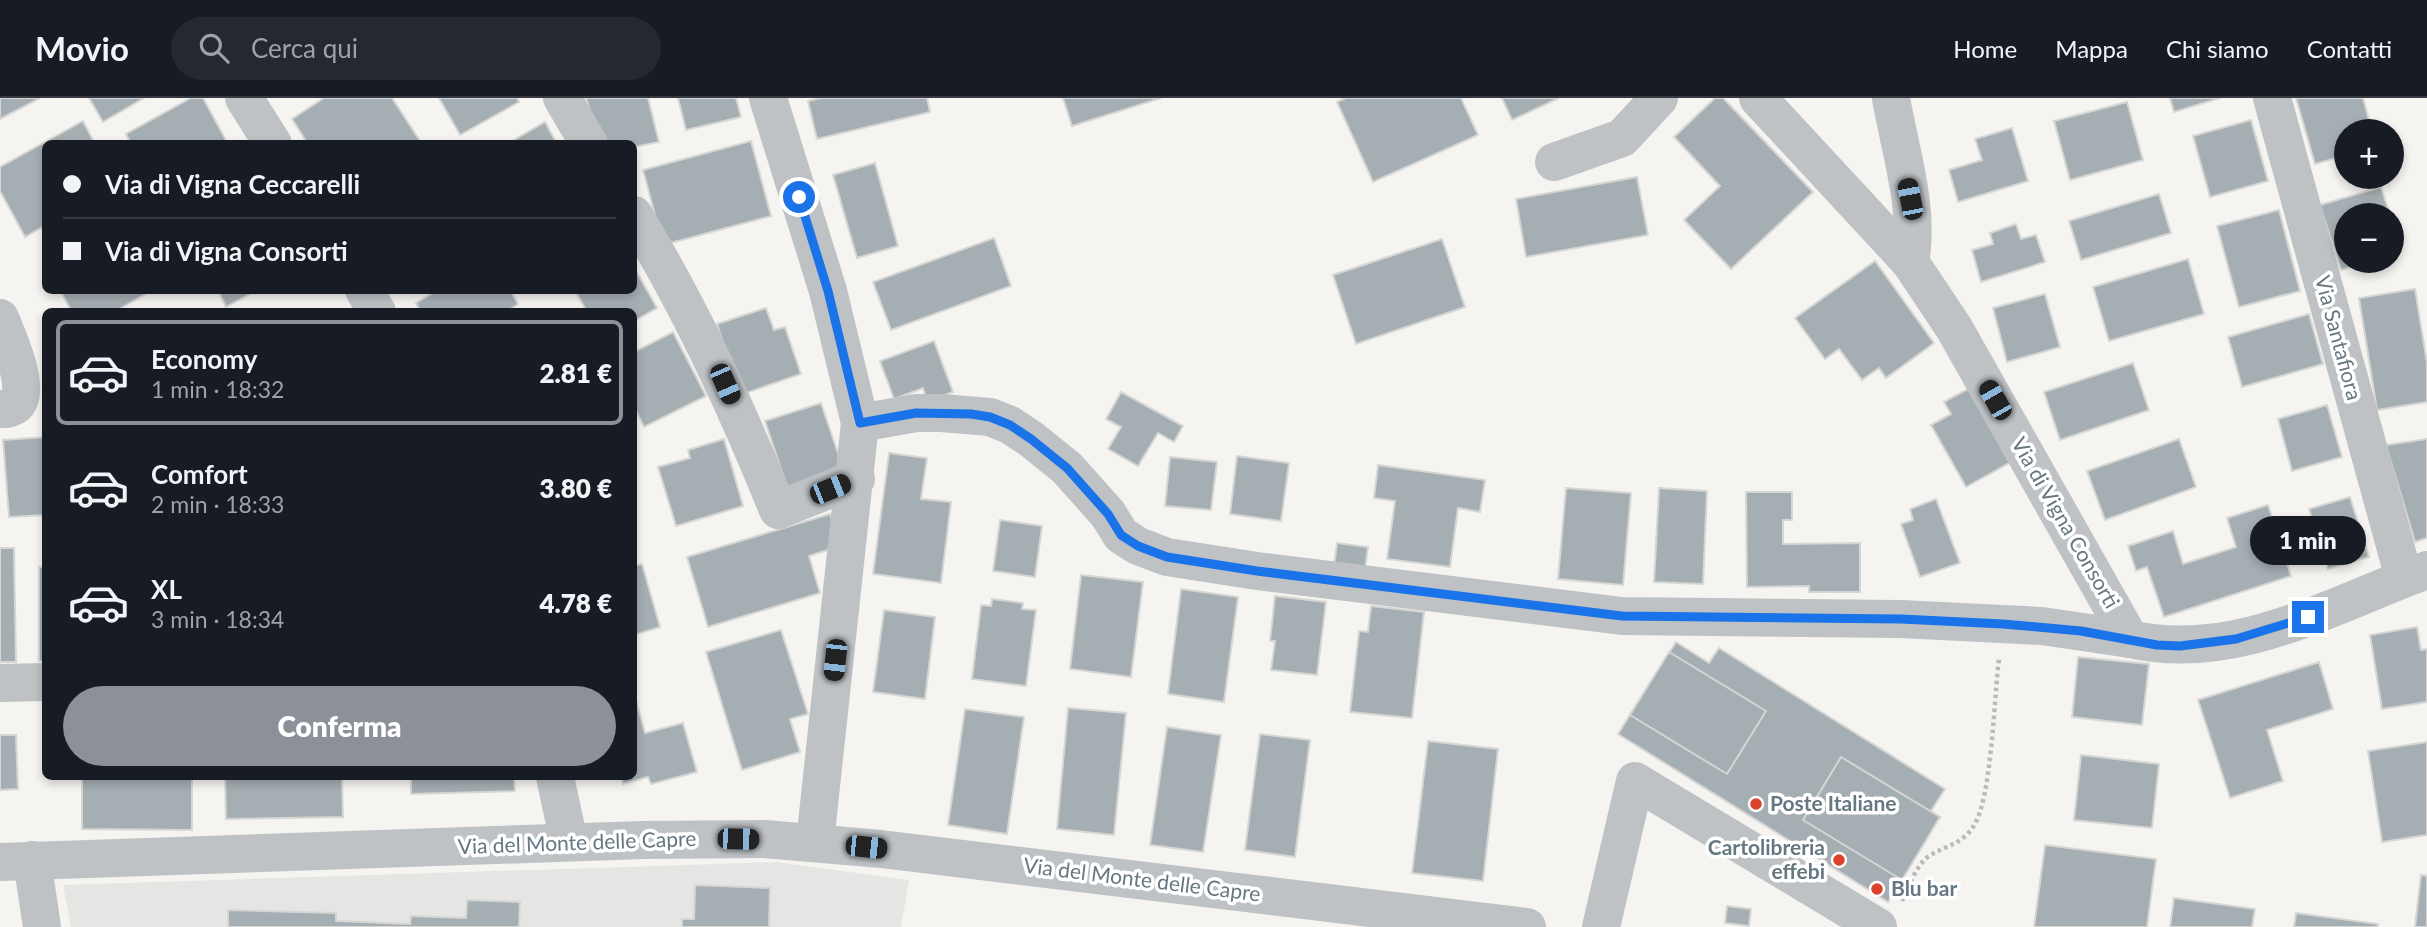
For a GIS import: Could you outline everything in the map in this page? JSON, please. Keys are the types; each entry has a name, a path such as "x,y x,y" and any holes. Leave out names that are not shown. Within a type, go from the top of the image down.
{"street":[{"path":"244,98 270,140"},
{"path":"562,98 587,140"},
{"path":"768,98 828,291 860,423 856,479 814,842"},
{"path":"1553,162 1622,138 1659,98"},
{"name":"Via di Vigna Consorti","path":"1758,98 1910,262 1954,328 2130,639"},
{"path":"1891,98 1910,199 1913,232 1910,262"},
{"name":"Via Santafiora","path":"2272,98 2415,574"},
{"path":"637,220 671,276 715,364 753,446 778,510 856,479"},
{"path":"0,318 16,358 21,395 19,403 12,408 0,409"},
{"path":"860,423 916,413 951,413 990,417 1010,425 1067,468 1108,514 1121,535 1138,546 1167,557 1257,571 1622,616 1901,619 2042,626 2157,645 2180,646 2236,639 2308,617 2415,574"},
{"path":"0,683 42,682"},
{"path":"556,780 569,842"},
{"path":"1601,927 1635,781 1890,915"},
{"name":"Via del Monte delle Capre","path":"16,861 569,842 712,839 814,842 1527,927"},
{"path":"16,861 42,927"}],"path":[{"path":"1890,915 1928,856 1949,848 1966,836 1975,825 1986,781 2003,624"}],"shaded area":[{"path":"776,862 909,880 901,927 71,927 63,885"}],"building":[{"path":"0,98 40,98 0,119"},
{"path":"89,98 144,98 103,122"},
{"path":"191,98 203,98 226,140 129,140 126,134"},
{"path":"324,98 392,98 419,140 305,140 292,119"},
{"path":"439,98 517,98 519,102 460,135"},
{"path":"586,98 648,98 659,142 637,146 637,140 600,140"},
{"path":"678,98 736,98 741,117 686,130"},
{"path":"821,98 927,98 930,112 817,139 808,101"},
{"path":"1063,98 1161,98 1072,126"},
{"path":"1346,98 1461,98 1478,135 1373,182 1337,102"},
{"path":"1502,98 1559,98 1512,120"},
{"path":"1715,98 1723,98 1813,192 1731,269 1684,220 1720,186 1674,137"},
{"path":"2170,98 2220,98 2174,112"},
{"path":"2296,98 2363,98 2369,119 2334,119 2334,159 2315,164"},
{"path":"2127,102 2143,160 2070,180 2054,121"},
{"path":"2251,120 2268,181 2210,197 2193,136"},
{"path":"83,121 93,140 49,140"},
{"path":"545,122 555,140 514,140"},
{"path":"2012,128 2028,181 1958,202 1949,170 1982,160 1975,139"},
{"path":"751,141 771,216 663,245 643,170"},
{"path":"42,144 42,227 25,237 0,191 0,167"},
{"path":"875,163 898,246 857,258 833,175"},
{"path":"1637,177 1648,235 1526,257 1516,199"},
{"path":"2374,189 2382,189 2386,203 2334,203 2334,248 2320,205"},
{"path":"2159,194 2171,233 2081,260 2069,221"},
{"path":"2279,210 2300,291 2239,307 2217,226"},
{"path":"2016,224 2021,239 2036,235 2045,262 1981,282 1972,250 1993,244 1990,233"},
{"path":"994,238 1011,286 891,330 873,282"},
{"path":"1442,239 1465,307 1356,344 1333,275"},
{"path":"2188,259 2204,314 2109,341 2093,287"},
{"path":"1875,261 1934,343 1886,378 1879,368 1862,380 1839,349 1825,359 1795,318"},
{"path":"637,272 657,308 637,319 637,308 585,308 577,294 637,294"},
{"path":"2415,289 2427,363 2427,402 2377,410 2359,298"},
{"path":"62,294 145,294 121,308 70,308"},
{"path":"220,294 250,294 226,307"},
{"path":"431,294 512,294 518,304 512,308 419,308 416,303"},
{"path":"2045,294 2060,347 2007,362 1993,308"},
{"path":"766,308 774,330 785,327 801,374 740,395 717,324"},
{"path":"2309,314 2323,364 2242,387 2228,337"},
{"path":"673,332 706,396 644,427 637,412 637,350"},
{"path":"934,341 953,392 927,401 923,388 894,399 880,361"},
{"path":"2133,363 2149,410 2060,440 2044,392"},
{"path":"1977,384 2018,458 1966,487 1931,425 1951,414 1944,402"},
{"path":"1121,392 1183,426 1174,442 1158,433 1138,466 1108,449 1121,427 1106,419"},
{"path":"821,403 845,474 789,493 765,421"},
{"path":"2327,405 2342,457 2292,471 2278,419"},
{"path":"42,437 42,515 9,517 3,440"},
{"path":"724,439 743,506 676,526 658,467 690,458 688,450"},
{"path":"2179,439 2196,487 2105,520 2087,471"},
{"path":"2427,439 2427,538 2415,542 2386,445"},
{"path":"889,453 927,458 921,499 951,502 941,583 873,574"},
{"path":"1237,456 1289,463 1281,521 1230,514"},
{"path":"1170,457 1217,462 1211,510 1165,506"},
{"path":"1378,465 1485,480 1480,512 1458,508 1450,567 1387,559 1395,501 1374,498"},
{"path":"1566,488 1631,493 1623,585 1558,579"},
{"path":"1659,488 1707,491 1703,584 1654,582"},
{"path":"1746,492 1792,492 1792,520 1783,520 1783,544 1860,543 1860,592 1809,592 1809,586 1747,587"},
{"path":"2350,497 2369,557 2328,569 2309,509"},
{"path":"1936,499 1960,563 1920,577 1901,524 1913,520 1910,509"},
{"path":"2268,505 2291,576 2164,617 2147,567 2136,571 2128,546 2173,531 2183,564 2236,547 2227,518"},
{"path":"830,514 840,546 809,556 820,593 708,627 687,557"},
{"path":"1000,520 1042,526 1035,577 993,571"},
{"path":"1337,543 1368,547 1365,570 1334,566"},
{"path":"0,548 14,548 16,662 0,662"},
{"path":"642,564 660,627 637,634 637,565"},
{"path":"39,567 42,567 42,661 39,661"},
{"path":"1081,575 1143,582 1131,677 1070,669"},
{"path":"1181,589 1238,597 1224,702 1168,694"},
{"path":"1275,596 1326,602 1317,675 1271,670 1275,641 1270,641"},
{"path":"992,599 1023,603 1022,609 1036,610 1026,686 972,679 981,605 991,606"},
{"path":"1371,606 1424,612 1412,718 1350,712 1359,631 1368,632"},
{"path":"884,610 935,617 925,699 873,692"},
{"path":"2417,627 2421,650 2427,649 2427,702 2382,709 2370,635"},
{"path":"781,630 808,714 790,719 800,752 742,770 706,652"},
{"path":"1676,642 1709,663 1719,648 1945,789 1931,811 1940,817 1888,902 1618,734"},
{"path":"1669,652 1766,711 1727,774 1630,715"},
{"path":"2078,657 2149,664 2142,725 2072,717"},
{"path":"2319,662 2333,709 2267,730 2283,781 2230,798 2198,700"},
{"path":"637,704 645,733 683,723 697,772 651,784 648,777 623,784 622,780 637,780"},
{"path":"1068,708 1126,713 1114,835 1057,829"},
{"path":"965,709 1024,717 1007,834 948,825"},
{"path":"1167,727 1221,735 1203,852 1150,845"},
{"path":"1260,734 1310,740 1295,857 1245,850"},
{"path":"0,735 16,735 18,789 0,790"},
{"path":"1428,741 1498,749 1483,881 1412,873"},
{"path":"2427,742 2427,835 2382,842 2368,751"},
{"path":"2081,755 2159,764 2152,828 2074,820"},
{"path":"1841,757 1940,817 1902,880 1803,820"},
{"path":"82,780 192,780 192,830 82,829"},
{"path":"225,780 342,780 343,817 226,819"},
{"path":"411,780 514,780 515,791 411,794"},
{"path":"2045,845 2156,859 2147,927 2034,927"},
{"path":"2421,875 2427,876 2427,927 2415,927"},
{"path":"695,885 770,888 769,927 682,927 682,919 694,919"},
{"path":"2174,898 2255,909 2252,927 2170,927"},
{"path":"467,900 520,902 519,927 228,927 228,910 336,913 336,921 410,924 411,916 466,918"},
{"path":"1727,906 1751,909 1749,926 1725,923"},
{"path":"2296,913 2378,924 2377,927 2294,927"}],"place":[{"name":"Poste Italiane","path":"1756,804"},
{"name":"Cartolibreria effebi","path":"1839,860"},
{"name":"Blu bar","path":"1877,889"}],"route":[{"path":"799,197 828,291 860,423 916,413 942,413 990,417 1010,425 1067,468 1108,514 1121,535 1138,546 1167,557 1257,571 1622,616 1901,619 2042,626 2157,645 2208,645 2259,633 2308,617"}]}
